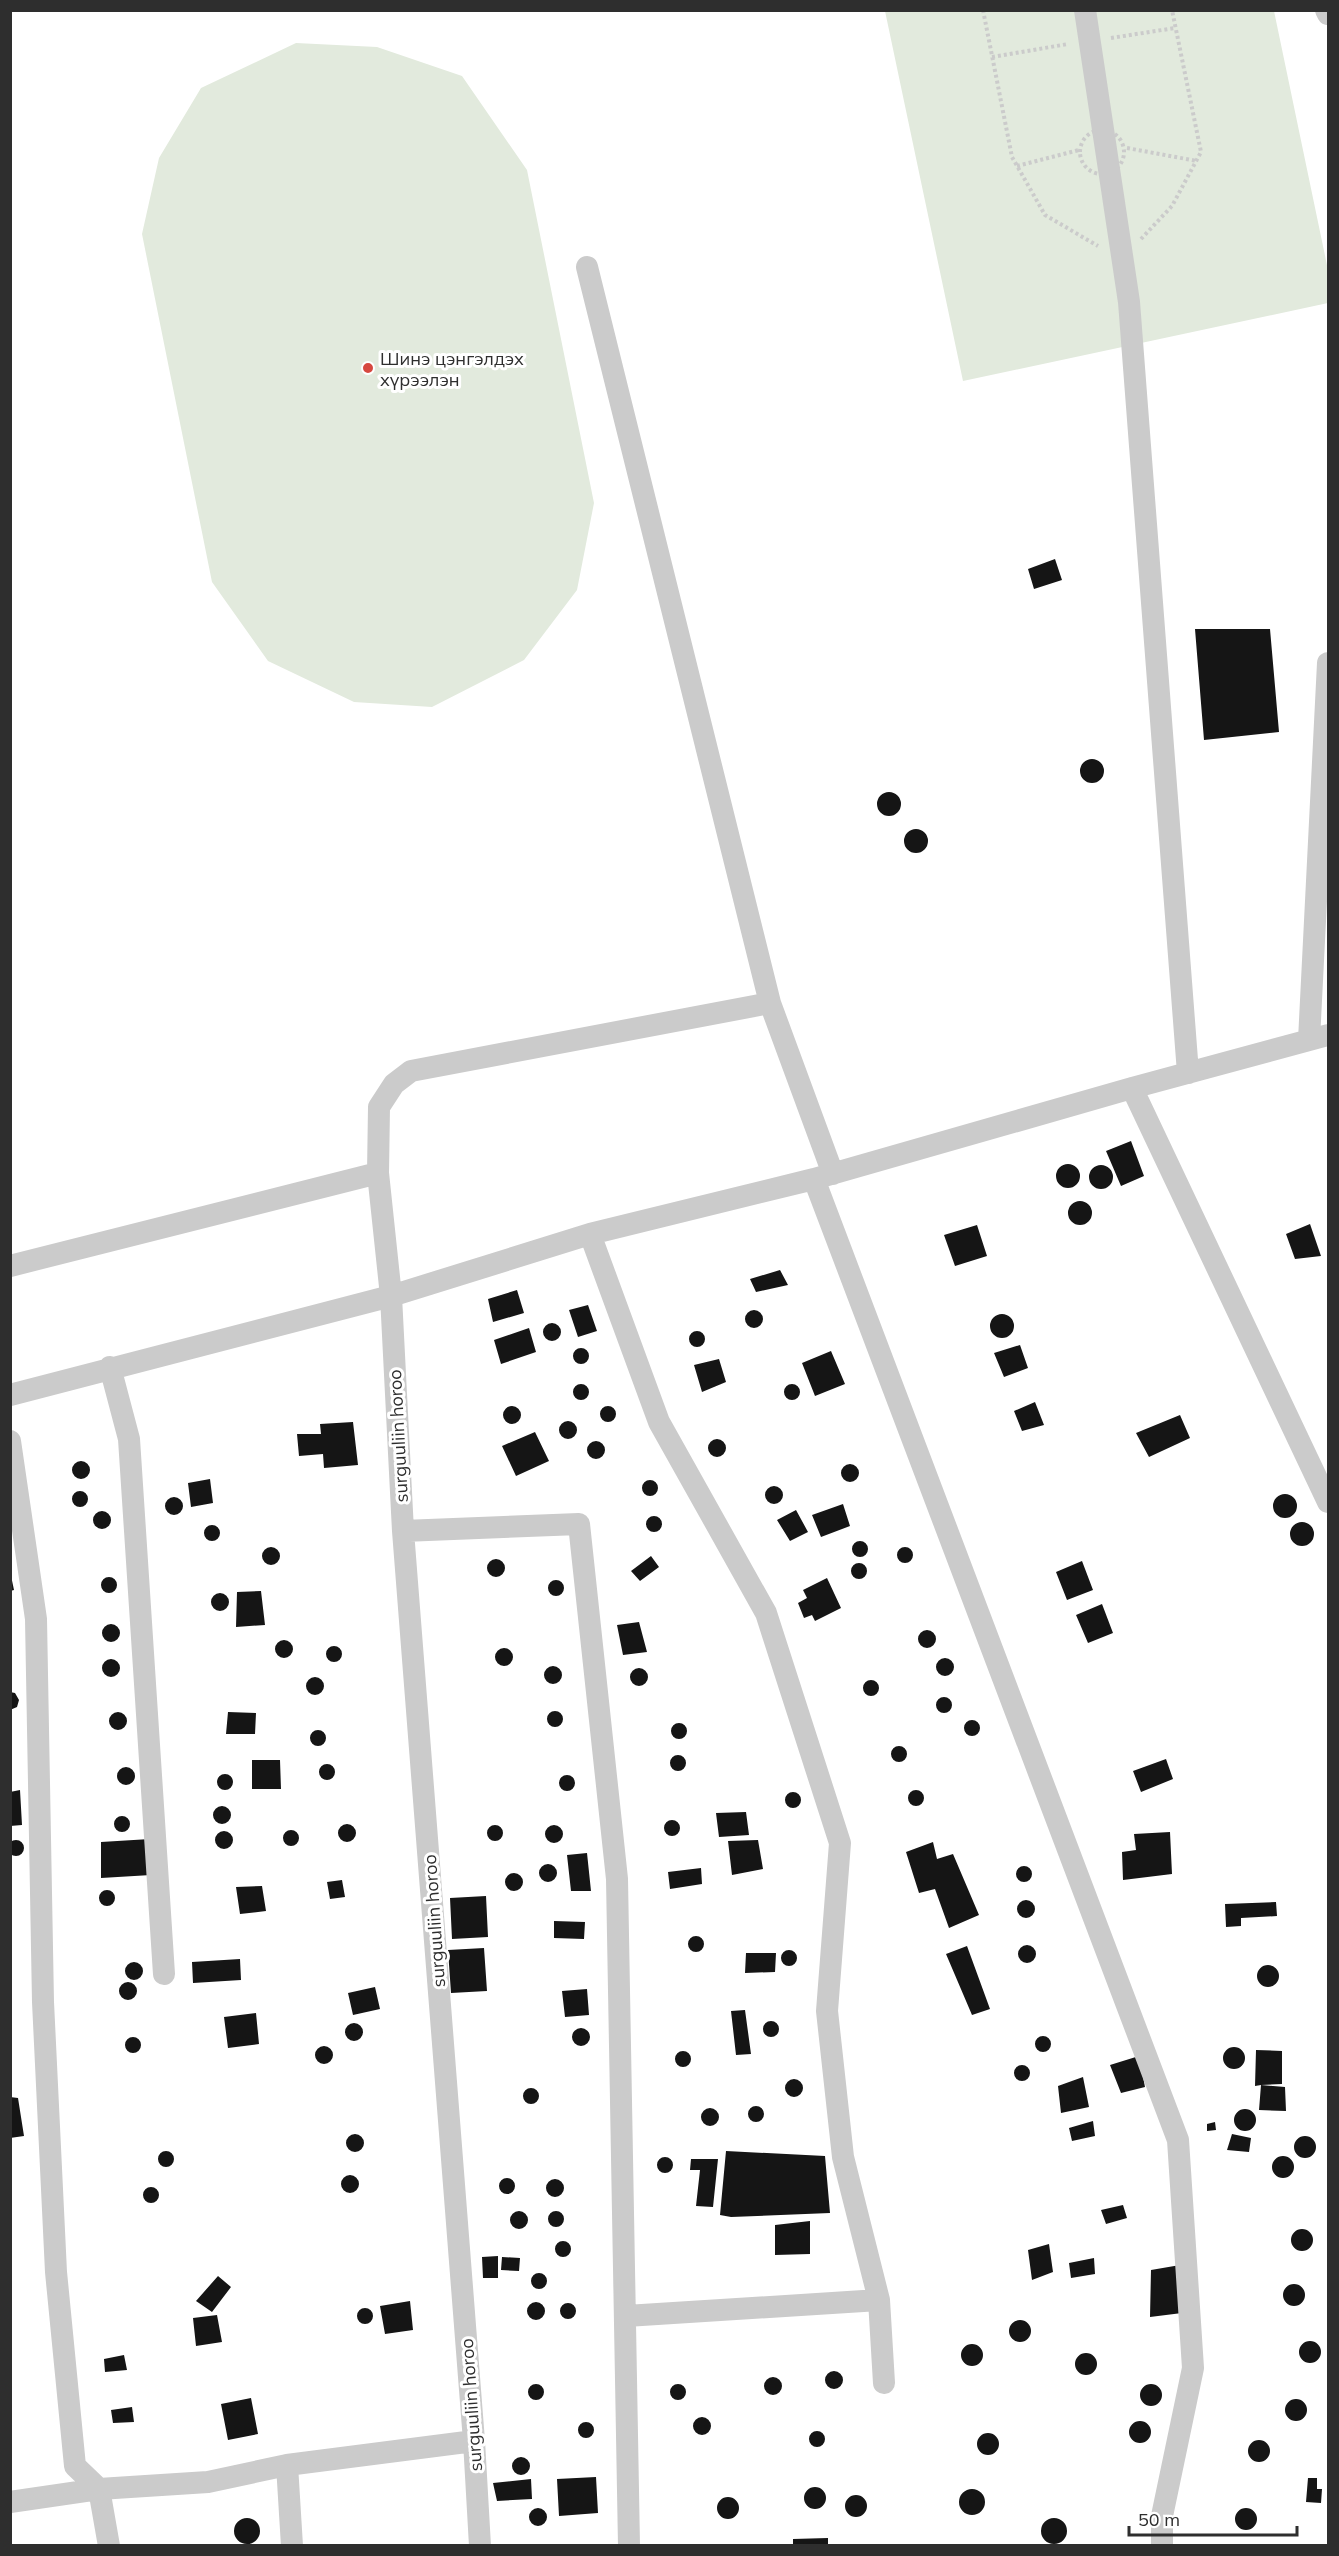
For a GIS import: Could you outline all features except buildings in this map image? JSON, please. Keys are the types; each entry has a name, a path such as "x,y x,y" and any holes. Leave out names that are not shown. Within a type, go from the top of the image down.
{"street":[{"path":"1085,10 1129,302 1188,1073"},
{"path":"588,267 770,1003 823,1177 1178,2140 1193,2368 1162,2516 1162,2546"},
{"path":"10,1395 110,1367 391,1296 590,1234 823,1177 1132,1088 1319,1038 1329,663"},
{"name":"surguuliin horoo","path":"480,2546 474,2441 403,1532 391,1296 378,1173 379,1107 394,1084 411,1071 770,1003"},
{"path":"1132,1088 1329,1503"},
{"path":"10,1266 378,1173"},
{"path":"590,1234 659,1422 766,1613 840,1843 827,2011 843,2157 879,2300 884,2383"},
{"path":"110,1367 129,1440 164,1974"},
{"path":"10,1441 36,1619 40,1934 56,2272 75,2466 99,2489 109,2546"},
{"path":"403,1532 579,1524 617,1879 629,2546"},
{"path":"626,2316 879,2300"},
{"path":"10,2502 99,2489 207,2482 287,2465 474,2441"},
{"path":"287,2465 292,2546"}],"path":[{"path":"983,10 1012,157 1017,166 1045,215 1122,260 1173,206 1202,152 1172,10"},
{"path":"1124,147 1197,161"},
{"path":"1017,166 1079,150"}],"shaded area":[{"path":"885,11 1274,11 1328,270 1328,303 963,381"},
{"name":"Шинэ цэнгэлдэх хүрээлэн","path":"296,43 377,47 462,76 527,170 594,503 577,590 524,660 432,707 354,702 268,661 212,582 142,234 159,158 201,88"}],"place":[{"name":"Шинэ цэнгэлдэх хүрээлэн","path":"368,368"}]}
